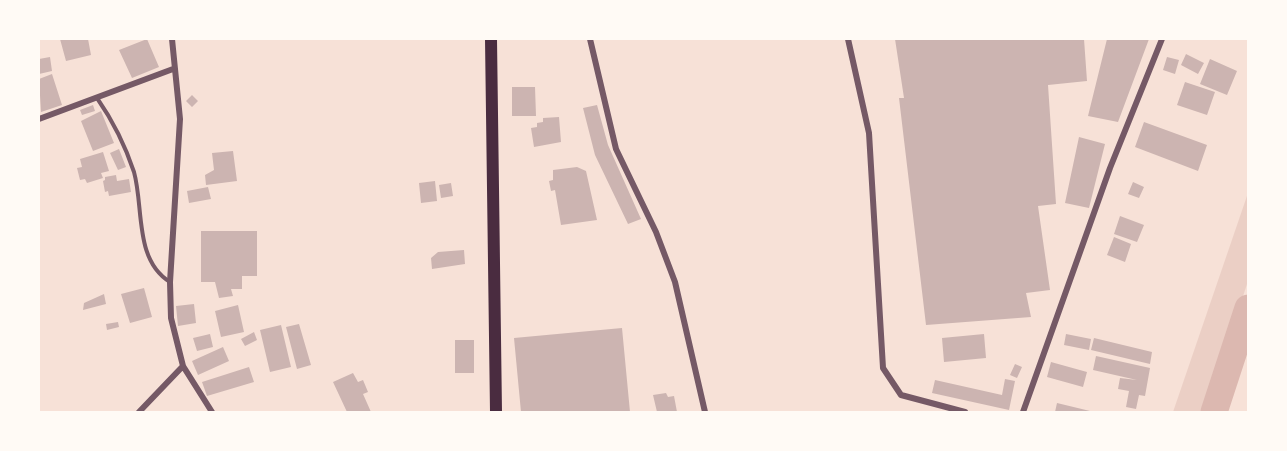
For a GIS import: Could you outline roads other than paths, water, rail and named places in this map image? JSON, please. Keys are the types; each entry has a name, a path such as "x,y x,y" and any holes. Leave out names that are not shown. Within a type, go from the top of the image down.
{"main road":[{"path":"491,39 496,412"}],"street":[{"path":"172,39 173,69 180,119 170,282 171,318 183,366 212,412"},
{"path":"590,39 616,149 656,232 675,282 705,412"},
{"path":"848,39 869,133 883,368 901,396 965,412"},
{"path":"1023,412 1110,168 1162,39"},
{"path":"39,119 173,69"},
{"path":"140,412 183,366"}],"lane":[{"path":"98,98 113,121 135,175 145,248 160,276 170,282"}],"waterway":[{"path":"1214,412 1248,308"}]}
